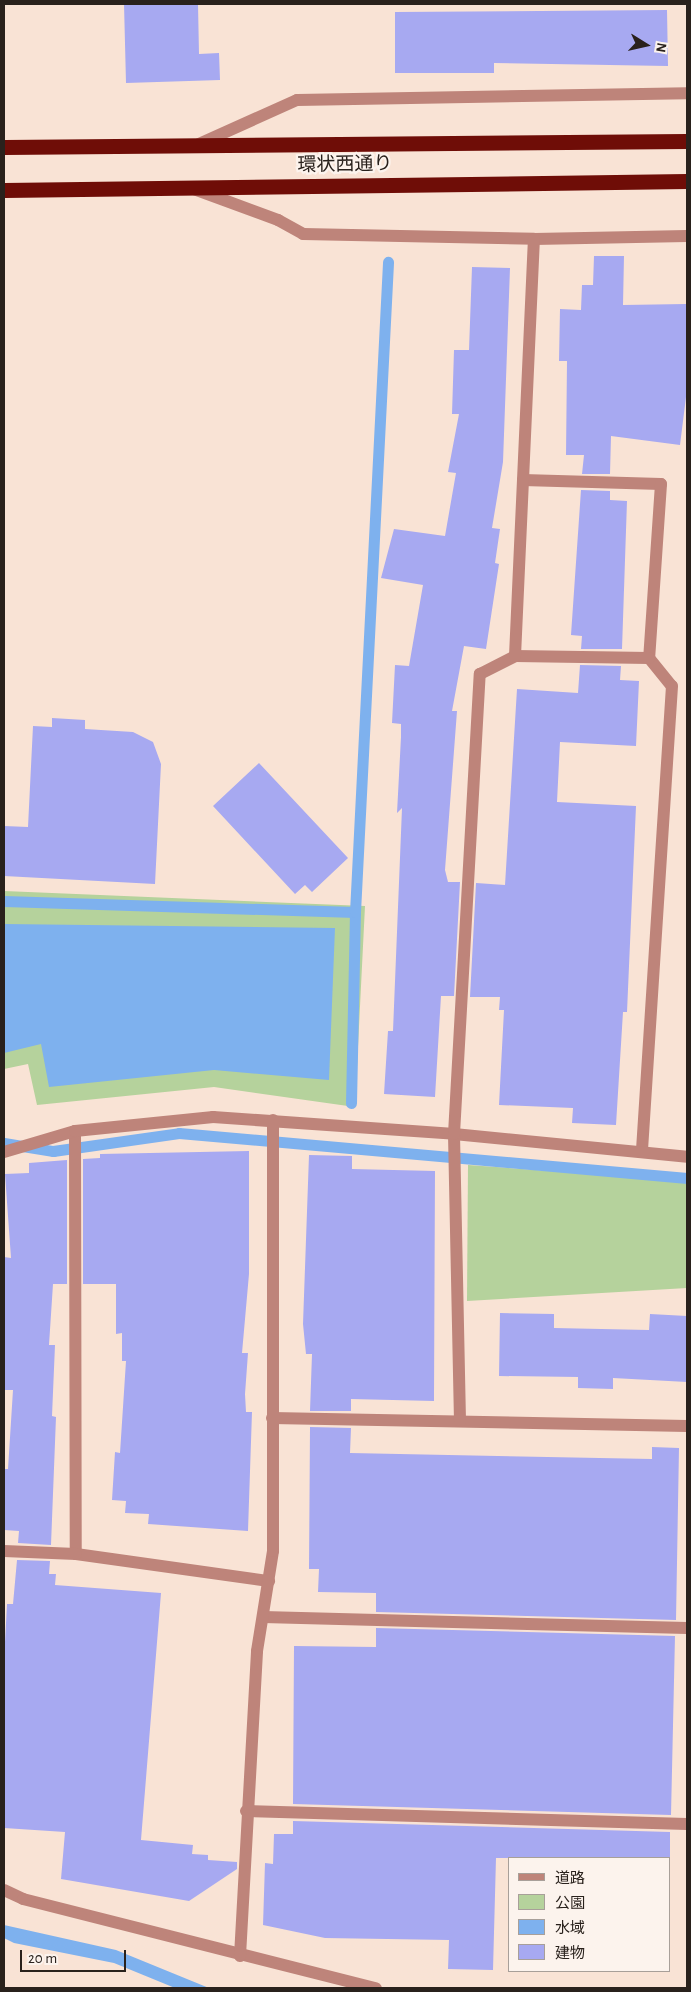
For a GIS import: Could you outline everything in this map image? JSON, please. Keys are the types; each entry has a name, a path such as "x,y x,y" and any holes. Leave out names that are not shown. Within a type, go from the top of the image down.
{"highway":[{"name":"環状西通り","path":"4,147 687,141"},
{"name":"環状西通り","path":"4,190 687,181"}],"street":[{"path":"196,145 296,100 687,93"},
{"path":"190,187 278,220 303,234 534,239 687,236"},
{"path":"515,656 534,239"},
{"path":"523,480 661,484 649,658 672,686 642,1152"},
{"path":"460,1421 454,1134 480,674 515,656 649,658"},
{"path":"4,1152 74,1131 172,1118 273,1120 342,1128 454,1134 687,1157"},
{"path":"240,1956 246,1811 257,1651 274,1551 272,1418 273,1120"},
{"path":"74,1131 76,1554"},
{"path":"272,1418 687,1426"},
{"path":"4,1551 76,1554 269,1581"},
{"path":"263,1617 687,1628"},
{"path":"246,1811 687,1824"},
{"path":"4,1890 23,1899 240,1956 376,1988"}],"green space":[{"path":"4,891 365,906 355,1107 214,1087 37,1105 28,1064 4,1069"},
{"path":"468,1165 687,1181 687,1288 467,1301"}],"water":[{"path":"4,924 335,928 329,1080 214,1070 49,1087 41,1044 4,1053"},
{"path":"4,1925 116,1950 209,1988 175,1988 114,1963 14,1943 4,1938"}],"building":[{"path":"124,4 198,4 199,54 219,53 220,80 126,83"},
{"path":"667,10 668,66 494,63 494,73 395,73 395,12"},
{"path":"594,256 624,256 623,305 686,304 687,389 680,445 611,436 610,474 582,474 584,455 566,455 567,361 559,361 560,309 581,310 582,285 593,285"},
{"path":"472,267 510,268 503,462 492,528 500,529 495,563 499,564 486,649 464,646 452,711 457,711 445,870 448,882 460,882 454,996 441,996 435,1097 384,1094 388,1031 393,1031 402,808 397,813 401,724 392,723 395,665 409,666 423,585 381,578 394,529 445,536 456,473 448,472 459,414 452,414 454,350 469,350"},
{"path":"581,490 610,491 610,500 627,501 622,649 581,649 582,636 571,635"},
{"path":"580,665 621,666 620,680 639,681 636,746 560,742 557,802 636,806 627,1012 623,1012 616,1125 572,1123 573,1108 499,1105 504,1010 499,1010 500,997 470,997 476,883 505,885 517,689 578,693"},
{"path":"52,718 85,720 85,729 133,732 153,742 161,764 155,884 4,876 4,826 28,827 33,726 52,727"},
{"path":"259,763 348,858 312,892 305,885 295,894 213,806"},
{"path":"249,1151 249,1274 242,1353 248,1353 245,1394 246,1412 252,1412 248,1531 148,1524 149,1514 125,1513 126,1501 112,1500 115,1452 120,1453 126,1361 122,1361 122,1333 116,1334 116,1284 83,1284 83,1159 100,1158 100,1154"},
{"path":"309,1155 352,1156 352,1169 435,1171 434,1401 351,1399 351,1411 310,1411 312,1354 306,1354 303,1324"},
{"path":"67,1160 67,1284 53,1284 49,1345 55,1345 52,1416 56,1417 51,1545 18,1543 19,1531 4,1530 4,1469 8,1469 13,1390 4,1390 4,1257 11,1258 5,1174 29,1173 29,1163"},
{"path":"500,1313 554,1314 554,1328 649,1330 650,1314 687,1316 687,1382 613,1378 613,1389 578,1388 578,1377 499,1376"},
{"path":"310,1427 351,1428 350,1453 652,1459 652,1447 679,1448 676,1620 376,1612 376,1593 318,1592 319,1569 309,1569"},
{"path":"17,1560 50,1561 49,1574 56,1574 55,1585 161,1593 141,1840 193,1845 192,1854 208,1855 208,1860 237,1862 237,1869 189,1901 61,1879 65,1832 4,1828 4,1661 7,1604 13,1604"},
{"path":"376,1628 675,1636 671,1815 293,1804 294,1646 376,1647"},
{"path":"293,1821 670,1832 670,1857 496,1858 493,1970 448,1969 449,1940 325,1938 263,1925 265,1863 273,1864 274,1834 293,1834"}],"waterway":[{"path":"355,912 388,262"},
{"path":"4,901 355,912 351,1103"},
{"path":"4,1143 53,1151 179,1133 687,1178"}]}
